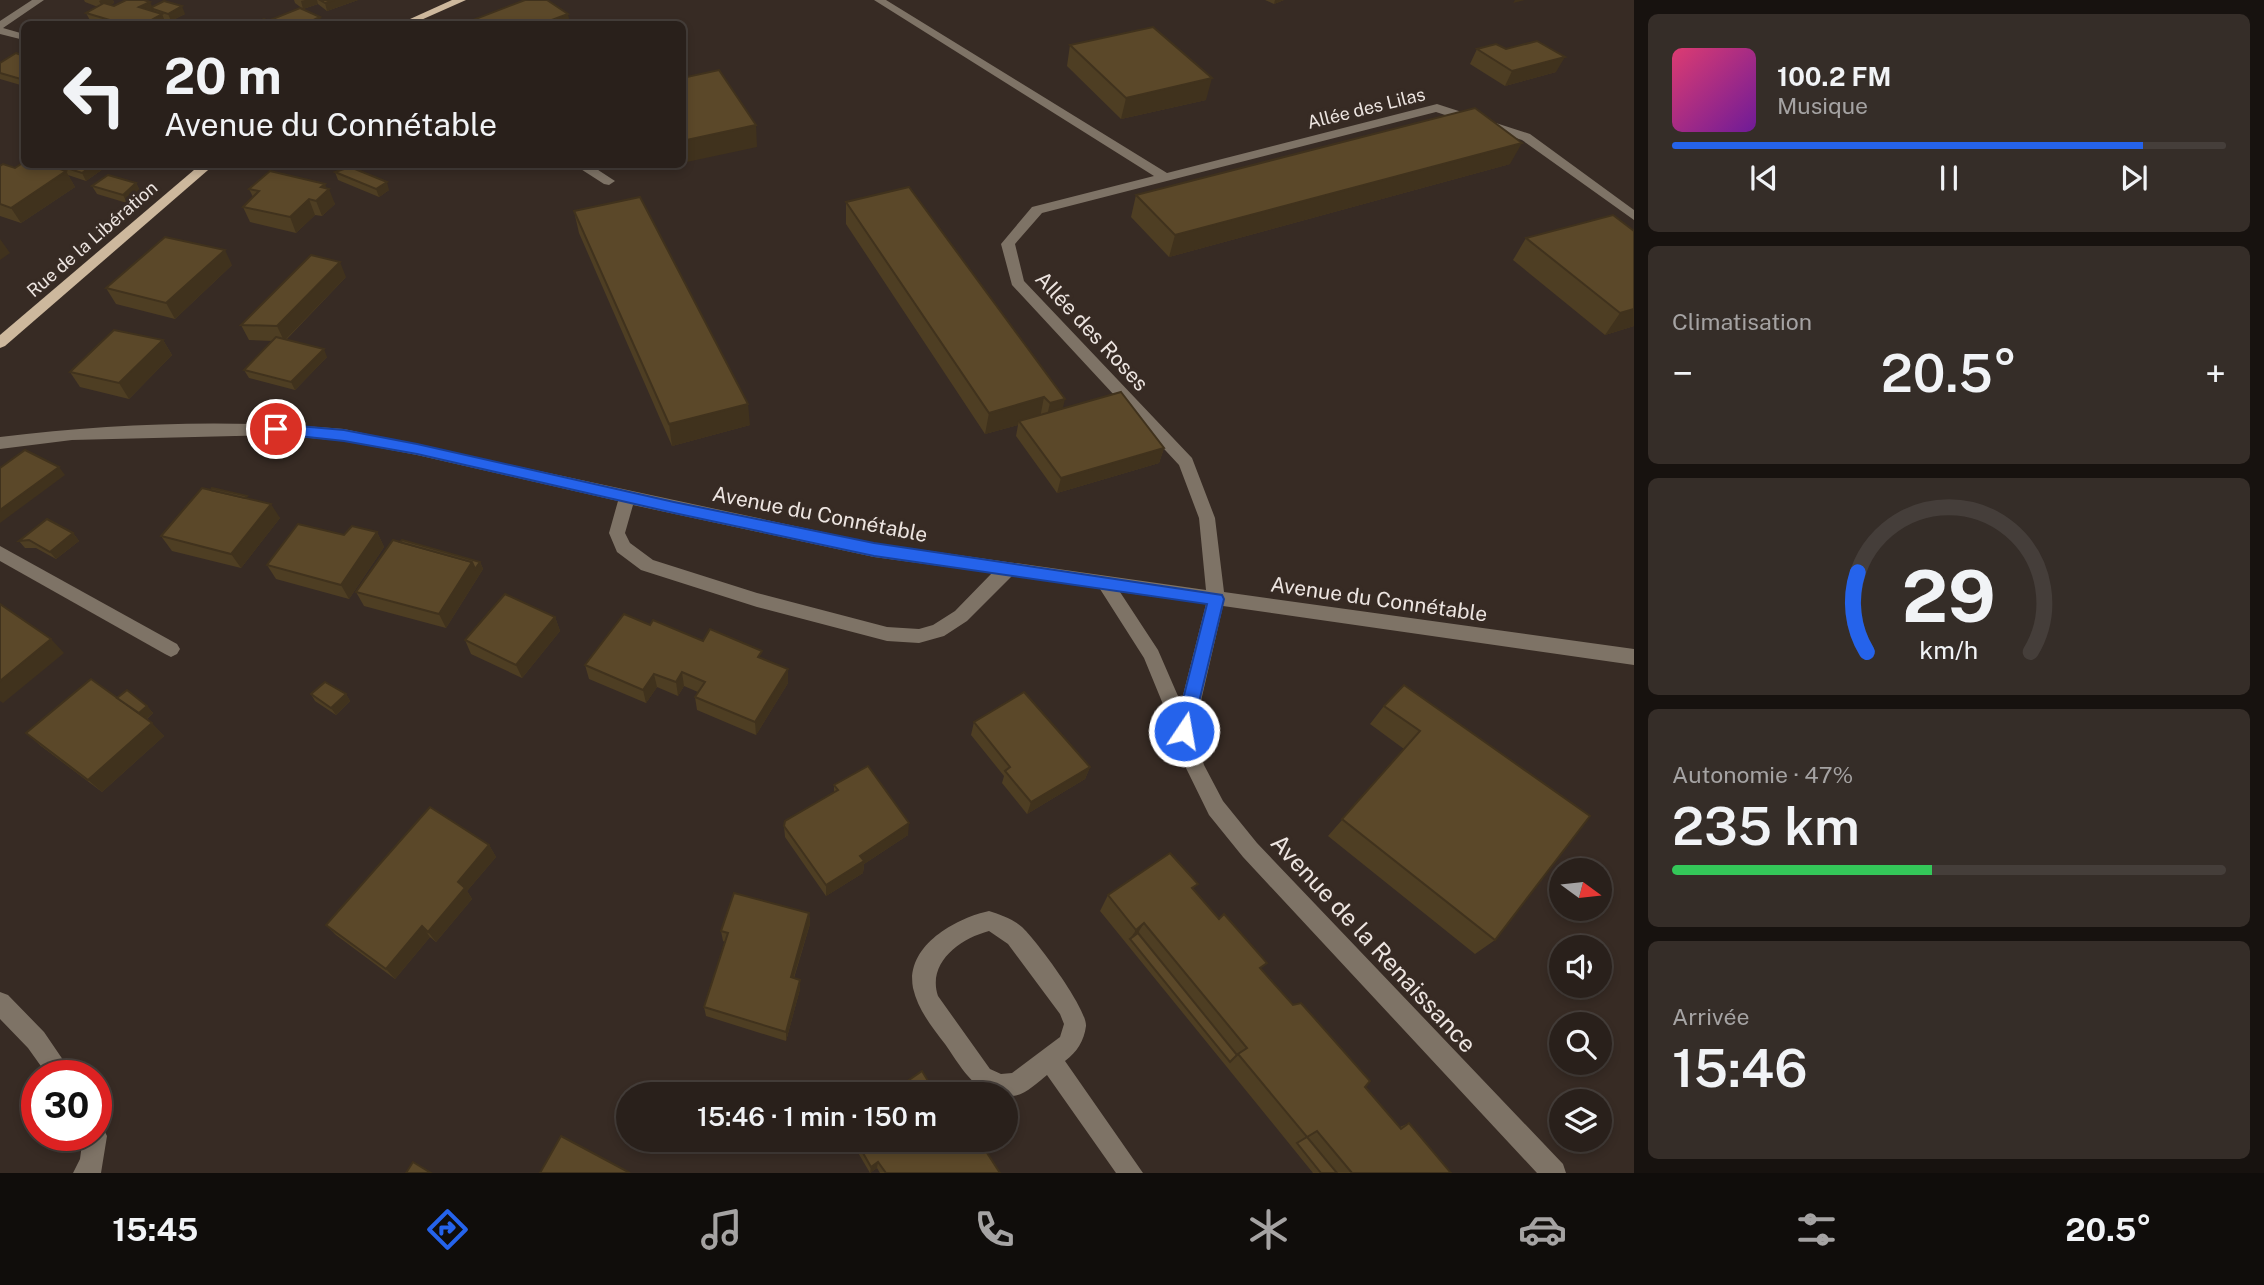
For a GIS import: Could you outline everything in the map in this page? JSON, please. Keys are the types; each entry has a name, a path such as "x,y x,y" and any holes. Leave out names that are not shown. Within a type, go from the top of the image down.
{"main road":[{"path":"411,21 461,0"},
{"name":"Rue de la Libération","path":"0,343 204,168"}],"street":[{"path":"0,28 39,0"},
{"path":"879,0 1164,177"},
{"path":"0,28 21,36"},
{"name":"Allée des Lilas","path":"1164,177 1437,108 1526,137 1634,216"},
{"path":"586,168 609,180"},
{"name":"Allée des Roses","path":"1164,177 1037,210 1008,244 1017,282 1186,462 1207,518 1216,599"},
{"name":"Avenue du Connétable","path":"0,443 72,434 276,429 317,433 417,449 874,550 1634,657"},
{"path":"628,497 617,533 623,547 647,565 757,600 887,635 919,636 938,631 961,616 1007,570"},
{"path":"0,552 171,649"},
{"name":"Avenue de la Renaissance","path":"1106,584 1152,655 1184,731 1195,766 1216,808 1250,850 1554,1173"},
{"path":"1184,731 1216,599"},
{"path":"989,921 1003,926 1016,936 1069,1007 1075,1024 1069,1044 1049,1059 1016,1084 1000,1086 982,1077 929,1003 924,989 924,975 938,949 976,923 989,921"},
{"path":"0,1003 36,1040 50,1060"},
{"path":"1049,1059 1131,1173"},
{"path":"85,1173 92,1164 93,1151"}],"building":[{"path":"126,0 144,0 150,2 139,7 162,14 149,21 113,21 86,13 104,3 114,6"},
{"path":"525,0 547,0 568,14 549,21 470,21"},
{"path":"164,1 182,6 168,14 153,9 152,7"},
{"path":"300,8 320,17 311,21 268,21"},
{"path":"1153,27 1212,78 1126,98 1070,45"},
{"path":"1537,41 1565,57 1512,71 1477,49 1496,44 1506,49"},
{"path":"16,53 21,55 21,79 0,73 0,63"},
{"path":"719,70 756,125 686,140 686,77"},
{"path":"1475,108 1522,143 1175,235 1136,195"},
{"path":"3,164 15,168 21,164 21,168 57,168 66,171 11,208 0,204 0,166"},
{"path":"66,168 89,168 82,173"},
{"path":"352,168 387,182 376,189 335,172"},
{"path":"270,171 325,184 321,187 329,189 316,201 309,199 290,217 243,207 259,191 249,189"},
{"path":"108,175 136,183 123,195 92,186"},
{"path":"909,187 1065,399 1050,403 1044,397 989,413 846,202"},
{"path":"640,197 748,404 669,424 574,211"},
{"path":"1613,215 1634,231 1634,309 1620,313 1526,238"},
{"path":"165,237 225,250 166,303 106,288"},
{"path":"311,255 340,262 277,326 241,325"},
{"path":"114,330 163,340 119,383 70,372"},
{"path":"276,337 324,349 291,382 244,370"},
{"path":"1121,392 1164,448 1061,478 1019,421"},
{"path":"25,450 59,467 0,510 0,468"},
{"path":"202,488 271,504 231,554 161,536"},
{"path":"212,488 247,496 245,498 211,490"},
{"path":"47,519 73,533 50,552 29,540 19,541"},
{"path":"298,524 344,535 352,526 377,532 341,585 267,565"},
{"path":"393,540 472,562 439,614 356,592"},
{"path":"402,540 480,562 475,569 472,562 400,542"},
{"path":"505,594 555,617 516,665 465,640"},
{"path":"0,604 51,639 0,681"},
{"path":"624,614 650,625 653,620 703,641 710,629 762,651 758,657 788,669 755,722 695,697 705,682 682,672 676,682 654,674 643,690 585,665"},
{"path":"91,679 152,723 88,780 26,733"},
{"path":"325,682 346,694 331,708 311,694"},
{"path":"1404,685 1590,816 1558,858 1549,858 1549,870 1495,940 1342,819 1420,731 1384,706"},
{"path":"127,690 147,706 139,713 117,698"},
{"path":"1024,692 1090,767 1031,802 1005,771 1010,767 974,722"},
{"path":"868,766 909,823 860,856 864,861 826,885 784,826 785,821 838,790 834,785"},
{"path":"430,807 489,845 458,882 465,888 428,932 422,926 386,969 326,925"},
{"path":"1170,853 1198,884 1192,888 1219,919 1224,914 1267,963 1260,968 1293,1005 1301,1003 1370,1081 1365,1087 1401,1129 1409,1123 1451,1173 1352,1173 1317,1131 1307,1137 1238,1054 1247,1048 1144,923 1136,930 1108,895"},
{"path":"734,893 809,913 791,977 800,980 786,1032 704,1007 728,933 721,931"},
{"path":"1138,933 1237,1055 1230,1062 1130,939"},
{"path":"922,1071 929,1082 906,1082"},
{"path":"561,1136 630,1173 540,1173"},
{"path":"1307,1137 1337,1173 1321,1173 1297,1143"},
{"path":"862,1152 986,1152 1000,1173 886,1173 878,1162 871,1167"},
{"path":"413,1162 431,1173 406,1173"}],"route":[{"path":"276,429 344,435 417,449 674,508 874,550 1216,599 1184,731"}]}
